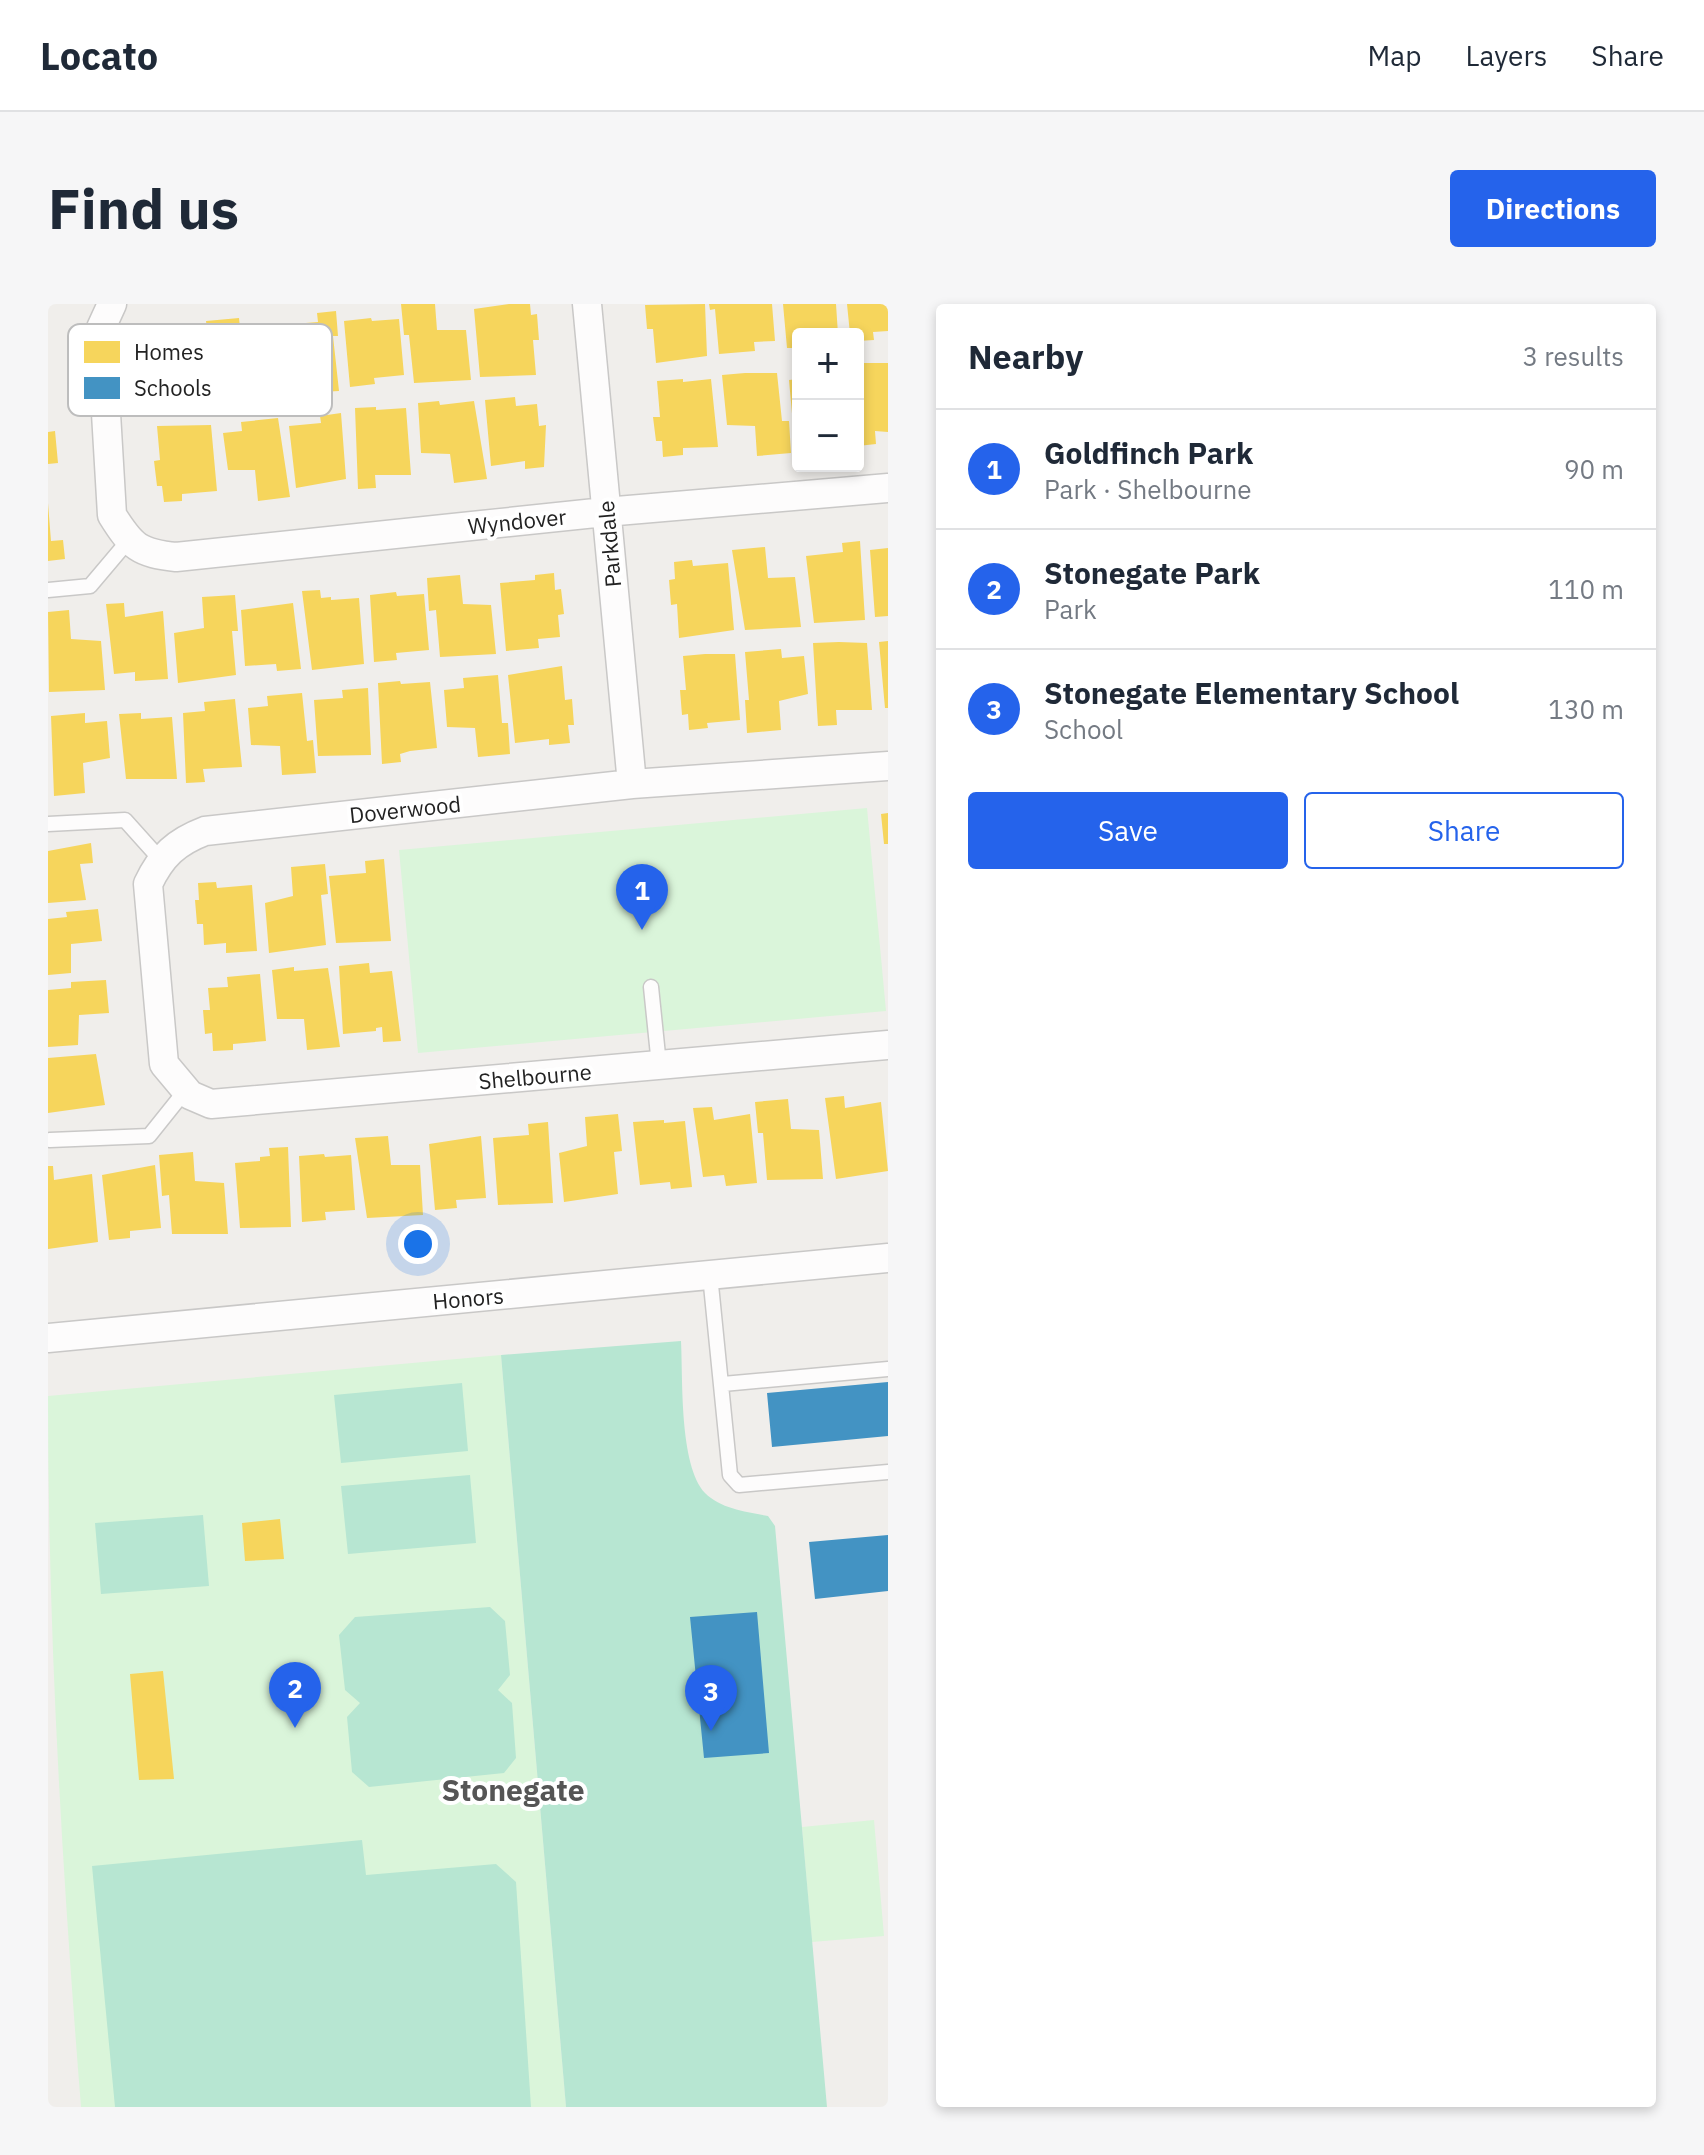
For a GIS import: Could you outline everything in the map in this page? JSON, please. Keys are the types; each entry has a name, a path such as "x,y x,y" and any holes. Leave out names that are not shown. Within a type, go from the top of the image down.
{"street":[{"name":"Parkdale","path":"587,304 632,784"},
{"path":"106,416 112,515 137,547"},
{"name":"Wyndover","path":"137,547 176,557 605,512 888,488"},
{"name":"Doverwood","path":"160,859 184,839 205,831 632,784 888,766"},
{"path":"160,859 148,884 164,1064 181,1087"},
{"name":"Shelbourne","path":"181,1087 211,1104 888,1045"},
{"name":"Honors","path":"48,1338 888,1258"}],"lane":[{"path":"48,590 90,586 137,547"},
{"path":"48,824 125,820 160,859"},
{"path":"651,987 659,1065"},
{"path":"50,1140 149,1136 181,1087"},
{"path":"710,1275 730,1475 739,1485 888,1472"},
{"path":"723,1384 888,1369"}],"green space":[{"path":"867,808 886,1011 418,1053 399,850"},
{"path":"681,1341 684,1421 697,1480 705,1493 719,1503 768,1516 775,1526 827,2107 566,2107 501,1355"},
{"path":"501,1355 566,2107 81,2107 57,1752 50,1574 48,1396"},
{"path":"462,1383 468,1451 341,1463 334,1395"},
{"path":"470,1475 476,1543 348,1554 341,1486"},
{"path":"203,1515 209,1586 101,1594 95,1523"},
{"path":"490,1607 505,1621 510,1675 498,1690 512,1703 516,1758 504,1773 369,1787 352,1772 347,1717 360,1703 345,1690 339,1635 355,1617"},
{"path":"874,1820 884,1936 812,1942 802,1827"},
{"path":"362,1840 366,1875 496,1864 516,1882 531,2107 115,2107 92,1866"}],"building: Homes":[{"path":"401,304 435,304 437,330 466,330 471,380 414,383 409,335 404,335"},
{"path":"530,304 531,315 537,314 539,340 533,340 536,375 480,377 474,309"},
{"path":"705,304 707,356 656,363 653,329 647,329 645,305"},
{"path":"709,304 772,304 775,341 754,342 755,351 719,354 715,309 710,310"},
{"path":"783,304 836,304 838,328 792,328 792,348 787,348"},
{"path":"847,304 888,304 888,331 873,332 874,340 864,341 864,328 849,328"},
{"path":"336,311 338,336 333,336 339,391 332,391 332,324 293,324 318,322 317,313"},
{"path":"239,318 240,324 206,324 206,321"},
{"path":"371,318 372,321 399,319 404,375 374,378 375,384 350,387 344,321"},
{"path":"864,363 888,363 888,432 875,431 876,444 864,445"},
{"path":"777,373 782,421 789,421 791,453 757,456 755,426 727,425 722,375"},
{"path":"683,379 683,382 711,379 718,447 683,448 683,455 663,457 662,441 656,441 653,417 660,417 657,381"},
{"path":"789,380 792,380 792,414"},
{"path":"515,397 516,406 537,404 539,426 546,425 544,467 525,469 525,461 491,466 485,400"},
{"path":"439,401 440,405 474,401 487,479 454,483 450,454 421,453 418,403"},
{"path":"376,407 376,410 406,408 411,475 375,475 376,488 358,489 355,408"},
{"path":"341,413 346,479 296,488 289,426 321,423 320,416"},
{"path":"278,418 290,497 258,501 255,470 228,470 223,433 242,431 241,422"},
{"path":"211,425 217,491 182,494 182,501 164,502 162,486 157,486 154,461 160,460 157,426"},
{"path":"55,431 58,463 48,464 48,432"},
{"path":"48,503 51,541 63,540 65,559 48,561"},
{"path":"860,541 865,620 814,623 806,556 843,552 842,543"},
{"path":"765,547 768,578 795,577 801,627 745,630 732,550"},
{"path":"888,548 888,616 875,617 870,550"},
{"path":"692,560 693,566 728,563 734,630 679,638 677,604 671,605 669,580 675,579 674,562"},
{"path":"554,573 555,590 561,589 564,614 558,615 560,637 538,639 539,648 506,651 500,583 535,580 535,575"},
{"path":"460,575 463,604 491,605 496,654 440,657 436,610 429,611 427,578"},
{"path":"320,590 321,598 359,598 364,664 312,670 302,591"},
{"path":"396,592 397,596 424,594 429,650 396,653 397,660 374,662 370,595"},
{"path":"235,595 238,631 232,631 236,675 178,683 174,633 204,628 202,597"},
{"path":"124,603 125,617 163,611 168,679 135,681 135,672 114,674 106,604"},
{"path":"293,603 301,669 277,671 276,664 245,666 241,610"},
{"path":"69,610 71,639 101,641 105,690 49,692 48,612"},
{"path":"888,641 888,708 885,708 879,642"},
{"path":"813,643 867,643 872,710 836,710 837,725 818,726"},
{"path":"781,649 782,658 804,656 808,694 779,701 781,730 747,733 745,700 749,700 745,652"},
{"path":"735,654 740,720 707,723 708,728 689,730 688,714 682,715 680,690 686,690 683,656"},
{"path":"562,666 565,700 572,699 574,725 568,725 570,743 549,745 549,739 515,743 508,675"},
{"path":"498,675 502,723 508,723 510,754 478,757 475,728 447,727 444,690 464,688 463,678"},
{"path":"400,681 401,684 430,682 437,748 410,751 400,754 401,762 382,764 378,683"},
{"path":"368,688 371,755 318,756 314,700 343,698 342,690"},
{"path":"302,693 307,741 313,740 316,773 282,775 280,746 251,745 248,708 268,706 267,696"},
{"path":"235,699 242,767 203,769 205,782 186,783 183,713 205,711 204,702"},
{"path":"85,713 85,723 107,721 110,758 83,763 85,793 54,796 51,716"},
{"path":"141,713 141,719 172,717 177,779 126,779 119,714"},
{"path":"888,813 888,844 884,844 881,814"},
{"path":"91,843 93,863 80,864 86,900 48,903 48,851"},
{"path":"384,859 391,941 336,943 329,876 366,873 365,861"},
{"path":"325,864 328,894 321,895 326,945 269,953 265,903 293,896 291,867"},
{"path":"216,882 217,888 252,885 257,951 226,953 226,943 204,945 203,924 197,924 195,900 199,900 198,883"},
{"path":"98,909 102,941 71,944 71,973 48,975 48,919 67,917 66,912"},
{"path":"369,963 370,973 392,971 401,1041 383,1042 382,1027 376,1028 376,1031 343,1034 339,966"},
{"path":"294,967 294,971 328,968 340,1047 307,1050 304,1019 277,1019 272,970"},
{"path":"260,974 266,1041 233,1044 233,1050 213,1051 212,1033 205,1034 203,1010 210,1010 208,988 228,987 227,977"},
{"path":"106,980 109,1013 79,1015 78,1045 48,1047 48,990 71,988 71,982"},
{"path":"96,1054 105,1105 48,1113 48,1058"},
{"path":"844,1096 845,1108 881,1102 888,1171 836,1179 825,1098"},
{"path":"788,1099 791,1129 819,1130 823,1179 767,1180 763,1133 758,1133 755,1102"},
{"path":"712,1107 714,1120 750,1114 757,1183 726,1186 724,1175 703,1177 693,1108"},
{"path":"618,1114 622,1151 614,1152 618,1194 564,1202 559,1153 587,1146 585,1117"},
{"path":"664,1120 664,1123 685,1121 692,1187 671,1189 670,1182 640,1185 633,1122"},
{"path":"548,1122 553,1203 498,1205 493,1138 529,1135 528,1124"},
{"path":"388,1136 391,1165 420,1165 423,1215 367,1218 355,1138"},
{"path":"481,1136 486,1198 456,1200 457,1208 435,1210 429,1144"},
{"path":"288,1147 291,1227 240,1228 235,1163 260,1161 260,1157 270,1156 269,1148"},
{"path":"193,1152 195,1181 224,1183 228,1234 172,1234 169,1195 162,1196 159,1155"},
{"path":"324,1154 325,1157 351,1155 355,1210 325,1212 326,1220 302,1222 299,1156"},
{"path":"155,1165 161,1228 130,1231 130,1238 109,1240 102,1175"},
{"path":"48,1166 53,1166 54,1180 92,1174 98,1242 48,1249"},
{"path":"280,1519 284,1559 245,1561 242,1523"},
{"path":"163,1671 174,1779 139,1780 130,1674"}],"building: Schools":[{"path":"888,1382 888,1436 772,1447 767,1393"},
{"path":"888,1535 888,1591 815,1599 809,1542"},
{"path":"757,1612 769,1753 704,1758 690,1617"}],"place":[{"name":"Goldfinch Park","path":"642,930"},
{"name":"Stonegate Park","path":"295,1728"},
{"name":"Stonegate Elementary School","path":"711,1731"}],"district":[{"name":"Stonegate","path":"513,1789"}]}
